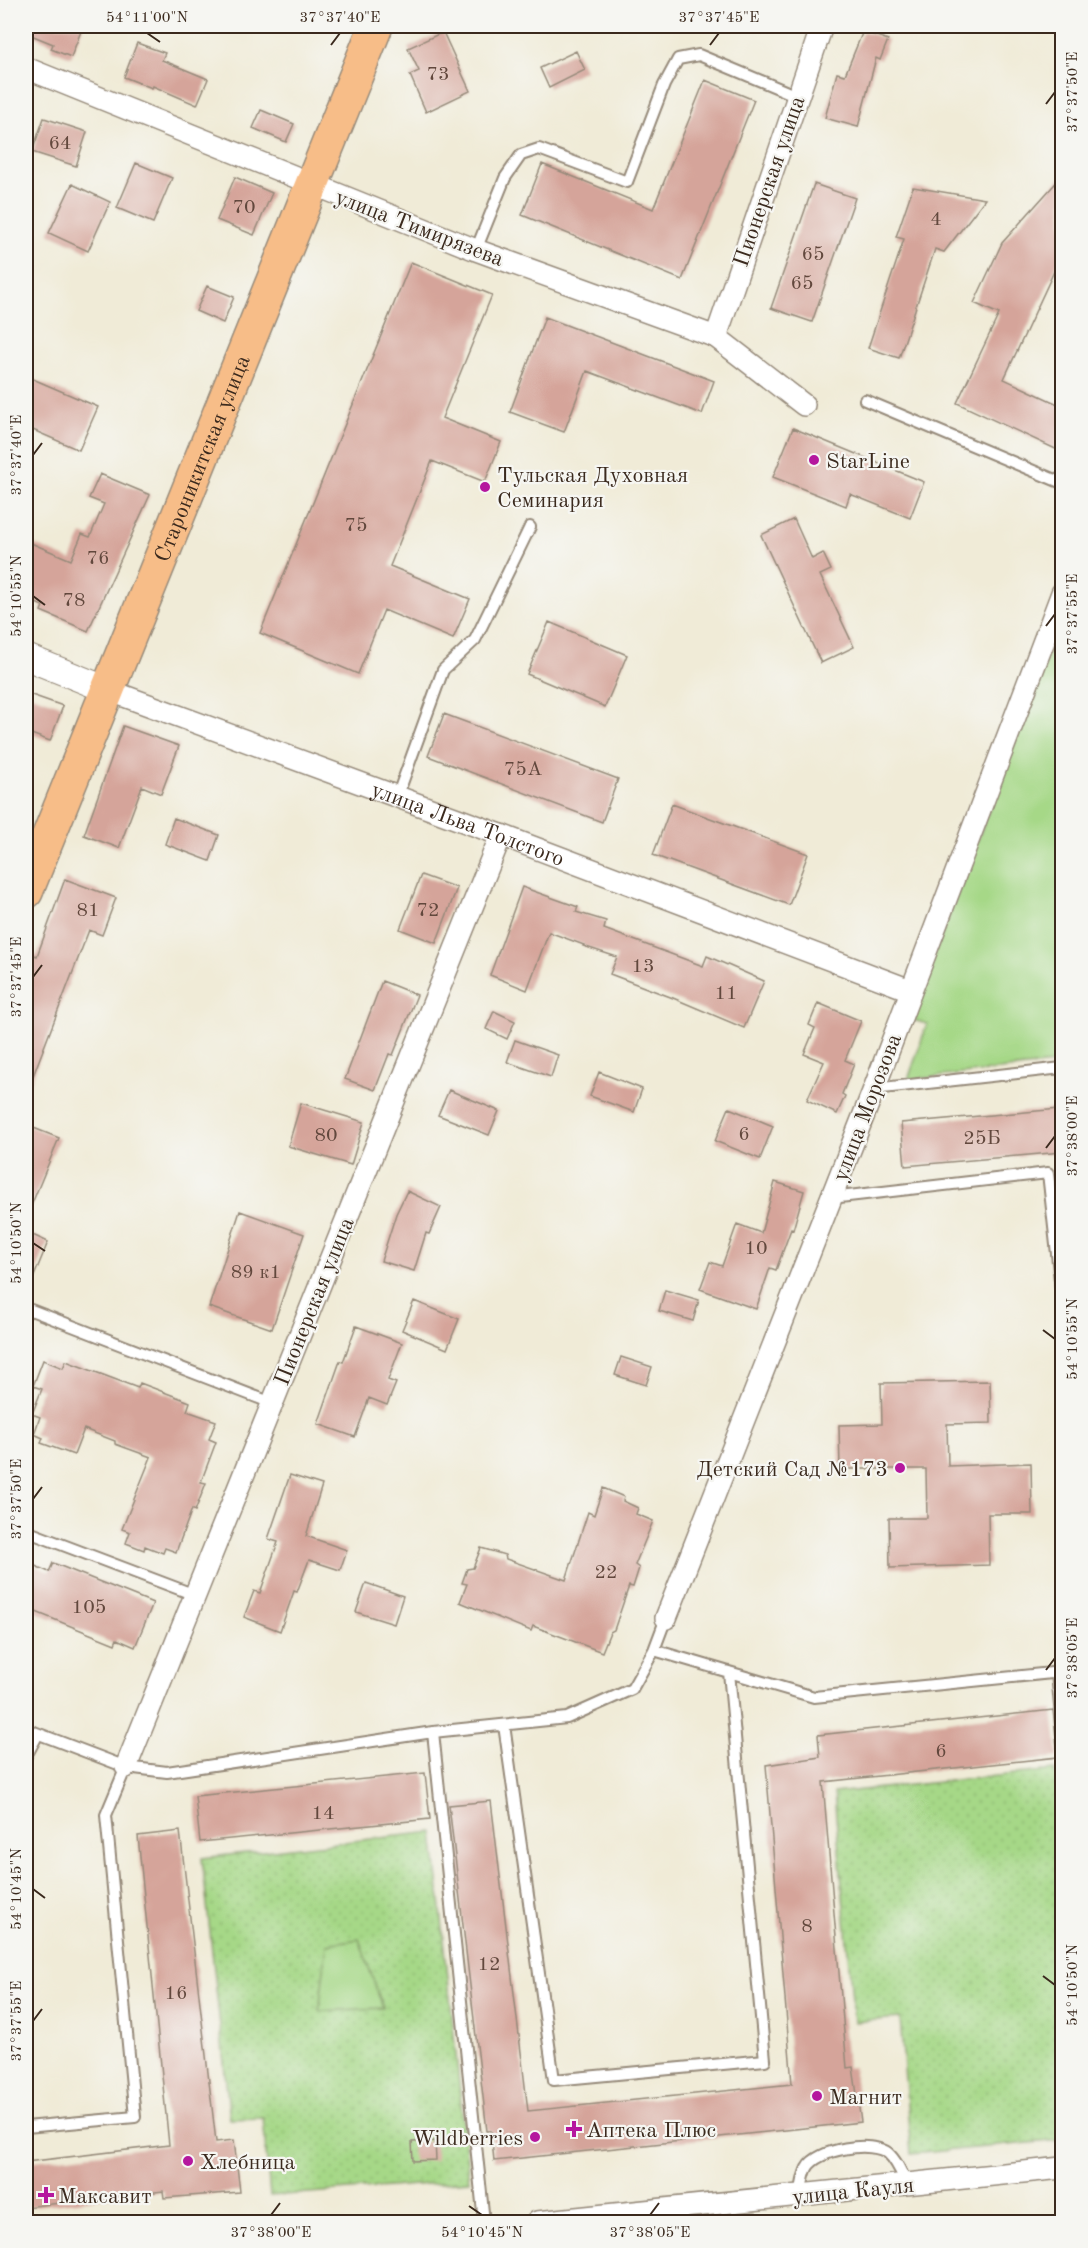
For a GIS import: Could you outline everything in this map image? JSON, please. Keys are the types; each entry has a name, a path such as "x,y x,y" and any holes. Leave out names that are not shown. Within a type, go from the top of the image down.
{"main road":[{"name":"Староникитская улица","path":"26,892 376,26"}],"street":[{"name":"Пионерская улица","path":"716,337 822,26"},
{"name":"улица Тимирязева","path":"26,68 476,250 716,337 804,405"},
{"name":"улица Морозова","path":"666,1618 874,1089 1062,593"},
{"name":"улица Льва Толстого","path":"26,657 108,690 501,835 910,990"},
{"name":"Пионерская улица","path":"126,1767 501,835"},
{"name":"улица Кауля","path":"537,2223 646,2217 800,2195 1062,2169"}],"lane":[{"path":"476,250 505,178 520,155 539,149 627,182 664,85 678,59 699,55 797,96"},
{"path":"865,400 1062,483"},
{"path":"397,797 443,670 475,640 530,527"},
{"path":"874,1089 1062,1068"},
{"path":"831,1198 1048,1173 1062,1299"},
{"path":"26,1313 31,1310 272,1403"},
{"path":"26,1531 195,1595"},
{"path":"26,1730 126,1767 167,1772 434,1732 567,1718 632,1689 654,1650 666,1618"},
{"path":"654,1650 814,1697 1060,1673 1062,1728"},
{"path":"504,1725 554,2080 765,2060 729,1672"},
{"path":"434,1732 484,2223"},
{"path":"26,1756 38,1734"},
{"path":"26,2127 135,2117 106,1815 126,1767"},
{"path":"800,2195 807,2168 819,2156 831,2151 877,2147 888,2153 897,2164 907,2185"}],"green space":[{"path":"1062,616 1062,1063 908,1080 927,1024 910,1019"},
{"path":"1055,1770 1062,1841 1062,2140 911,2154 900,2018 854,2022 834,1793"},
{"path":"433,1832 469,2181 270,2196 263,2118 230,2119 202,1858"},
{"path":"359,1939 383,2008 319,2011 327,1944"}],"building":[{"path":"26,26 83,26 71,57 51,49 53,44 26,33"},
{"path":"863,31 888,40 880,60 876,58 858,127 825,118 837,73 845,75"},
{"path":"443,32 470,91 426,112 410,75 419,71 408,48"},
{"path":"137,43 165,53 162,60 208,79 197,105 153,86 152,88 124,77"},
{"path":"576,51 585,70 549,88 540,68"},
{"path":"705,80 754,100 682,280 522,215 542,164 653,209"},
{"path":"261,110 294,124 286,142 253,128"},
{"path":"44,118 87,132 76,166 32,152"},
{"path":"136,163 172,178 153,223 117,208"},
{"path":"1062,176 1062,254 1004,379 1062,406 1062,452 957,403 999,314 974,303 1002,243"},
{"path":"235,177 272,193 254,235 217,220"},
{"path":"72,184 110,202 88,251 49,233"},
{"path":"814,184 855,198 812,322 771,308"},
{"path":"913,187 985,199 944,252 935,249 899,358 868,348 904,239 896,237"},
{"path":"411,262 492,295 442,418 501,442 485,482 432,461 390,566 470,599 453,639 384,610 358,674 260,633"},
{"path":"207,286 234,297 223,323 196,311"},
{"path":"545,317 714,381 702,414 587,371 564,432 510,412"},
{"path":"26,376 98,407 79,450 26,427"},
{"path":"793,428 924,482 910,518 850,494 846,506 773,477"},
{"path":"100,474 150,495 88,631 41,611 43,606 26,599 26,541 71,560 82,534 90,537 104,504 89,498"},
{"path":"794,519 812,559 823,553 831,570 820,575 854,647 821,663 761,535"},
{"path":"549,622 627,655 605,707 527,674"},
{"path":"26,693 63,706 50,741 26,732"},
{"path":"444,714 618,779 602,822 428,756"},
{"path":"123,726 179,746 161,794 142,786 119,848 84,835"},
{"path":"672,804 808,854 789,905 653,855"},
{"path":"174,818 219,835 210,861 165,844"},
{"path":"421,875 457,888 436,943 400,929"},
{"path":"65,879 116,898 102,935 89,930 28,1089 26,1089 26,952 37,956"},
{"path":"522,887 578,907 576,912 606,921 604,929 703,966 707,956 764,981 744,1028 610,974 617,957 549,932 527,990 490,975"},
{"path":"382,981 417,995 393,1055 389,1054 375,1090 345,1079"},
{"path":"818,1003 861,1021 845,1060 854,1064 837,1114 807,1100 824,1062 804,1054 815,1028 809,1025"},
{"path":"494,1011 515,1021 507,1039 486,1029"},
{"path":"515,1040 558,1055 551,1077 507,1062"},
{"path":"599,1072 642,1089 634,1112 590,1096"},
{"path":"449,1090 499,1111 489,1135 438,1115"},
{"path":"301,1103 364,1122 351,1165 288,1146"},
{"path":"729,1108 773,1126 760,1159 715,1141"},
{"path":"1059,1109 1062,1152 905,1166 901,1123"},
{"path":"26,1125 59,1138 26,1218"},
{"path":"775,1182 804,1191 793,1230 791,1229 776,1270 770,1268 756,1309 700,1289 710,1262 722,1266 737,1224 761,1233"},
{"path":"407,1191 441,1207 429,1234 426,1233 414,1271 381,1261 396,1214"},
{"path":"240,1211 304,1234 272,1329 209,1307"},
{"path":"26,1232 48,1242 26,1296"},
{"path":"665,1290 699,1300 693,1321 659,1311"},
{"path":"414,1301 459,1319 447,1349 402,1330"},
{"path":"356,1326 402,1343 388,1380 396,1383 387,1405 369,1398 355,1437 318,1424 340,1361 343,1362"},
{"path":"621,1357 652,1367 646,1385 615,1375"},
{"path":"43,1360 63,1368 66,1361 138,1388 140,1383 190,1402 187,1411 216,1421 209,1439 216,1442 201,1482 206,1483 195,1511 192,1509 176,1552 165,1548 163,1553 145,1546 144,1550 126,1543 130,1532 122,1529 151,1457 115,1444 115,1441 84,1429 74,1455 41,1443 43,1438 34,1434 40,1417 32,1414 42,1389 33,1386"},
{"path":"990,1381 991,1423 947,1424 948,1466 1031,1463 1032,1514 988,1514 989,1565 890,1568 889,1518 927,1518 926,1469 840,1469 839,1425 882,1424 881,1383"},
{"path":"290,1475 322,1485 306,1536 347,1550 340,1570 309,1560 297,1592 294,1591 280,1631 244,1617 254,1591 260,1593 278,1542 268,1539"},
{"path":"603,1488 624,1497 623,1501 638,1508 636,1514 653,1521 635,1565 639,1568 633,1587 629,1586 614,1630 610,1632 602,1652 533,1626 531,1631 460,1602 467,1584 462,1583 467,1569 473,1568 481,1548 505,1555 506,1559 566,1580 588,1512 594,1515"},
{"path":"26,1562 49,1572 53,1563 153,1603 135,1647 117,1639 115,1644 26,1608"},
{"path":"366,1583 403,1596 394,1624 356,1612"},
{"path":"1053,1710 1058,1757 823,1782 847,2068 853,2067 861,2122 494,2161 491,2131 487,2131 449,1805 491,1801 528,2111 792,2084 766,1765 820,1757 818,1735"},
{"path":"425,1773 430,1819 200,1842 195,1796"},
{"path":"180,1831 216,2142 234,2140 240,2192 164,2198 163,2191 26,2207 26,2162 169,2145 138,1836"},
{"path":"435,2141 436,2160 413,2161 412,2142"}],"place":[{"name":"StarLine","path":"814,460"},
{"name":"Тульская Духовная Семинария","path":"485,487"},
{"name":"Детский Сад №173","path":"900,1468"},
{"name":"Магнит","path":"817,2096"},
{"name":"Аптека Плюс","path":"574,2129"},
{"name":"Wildberries","path":"535,2137"},
{"name":"Хлебница","path":"188,2161"},
{"name":"Максавит","path":"46,2195"}]}
